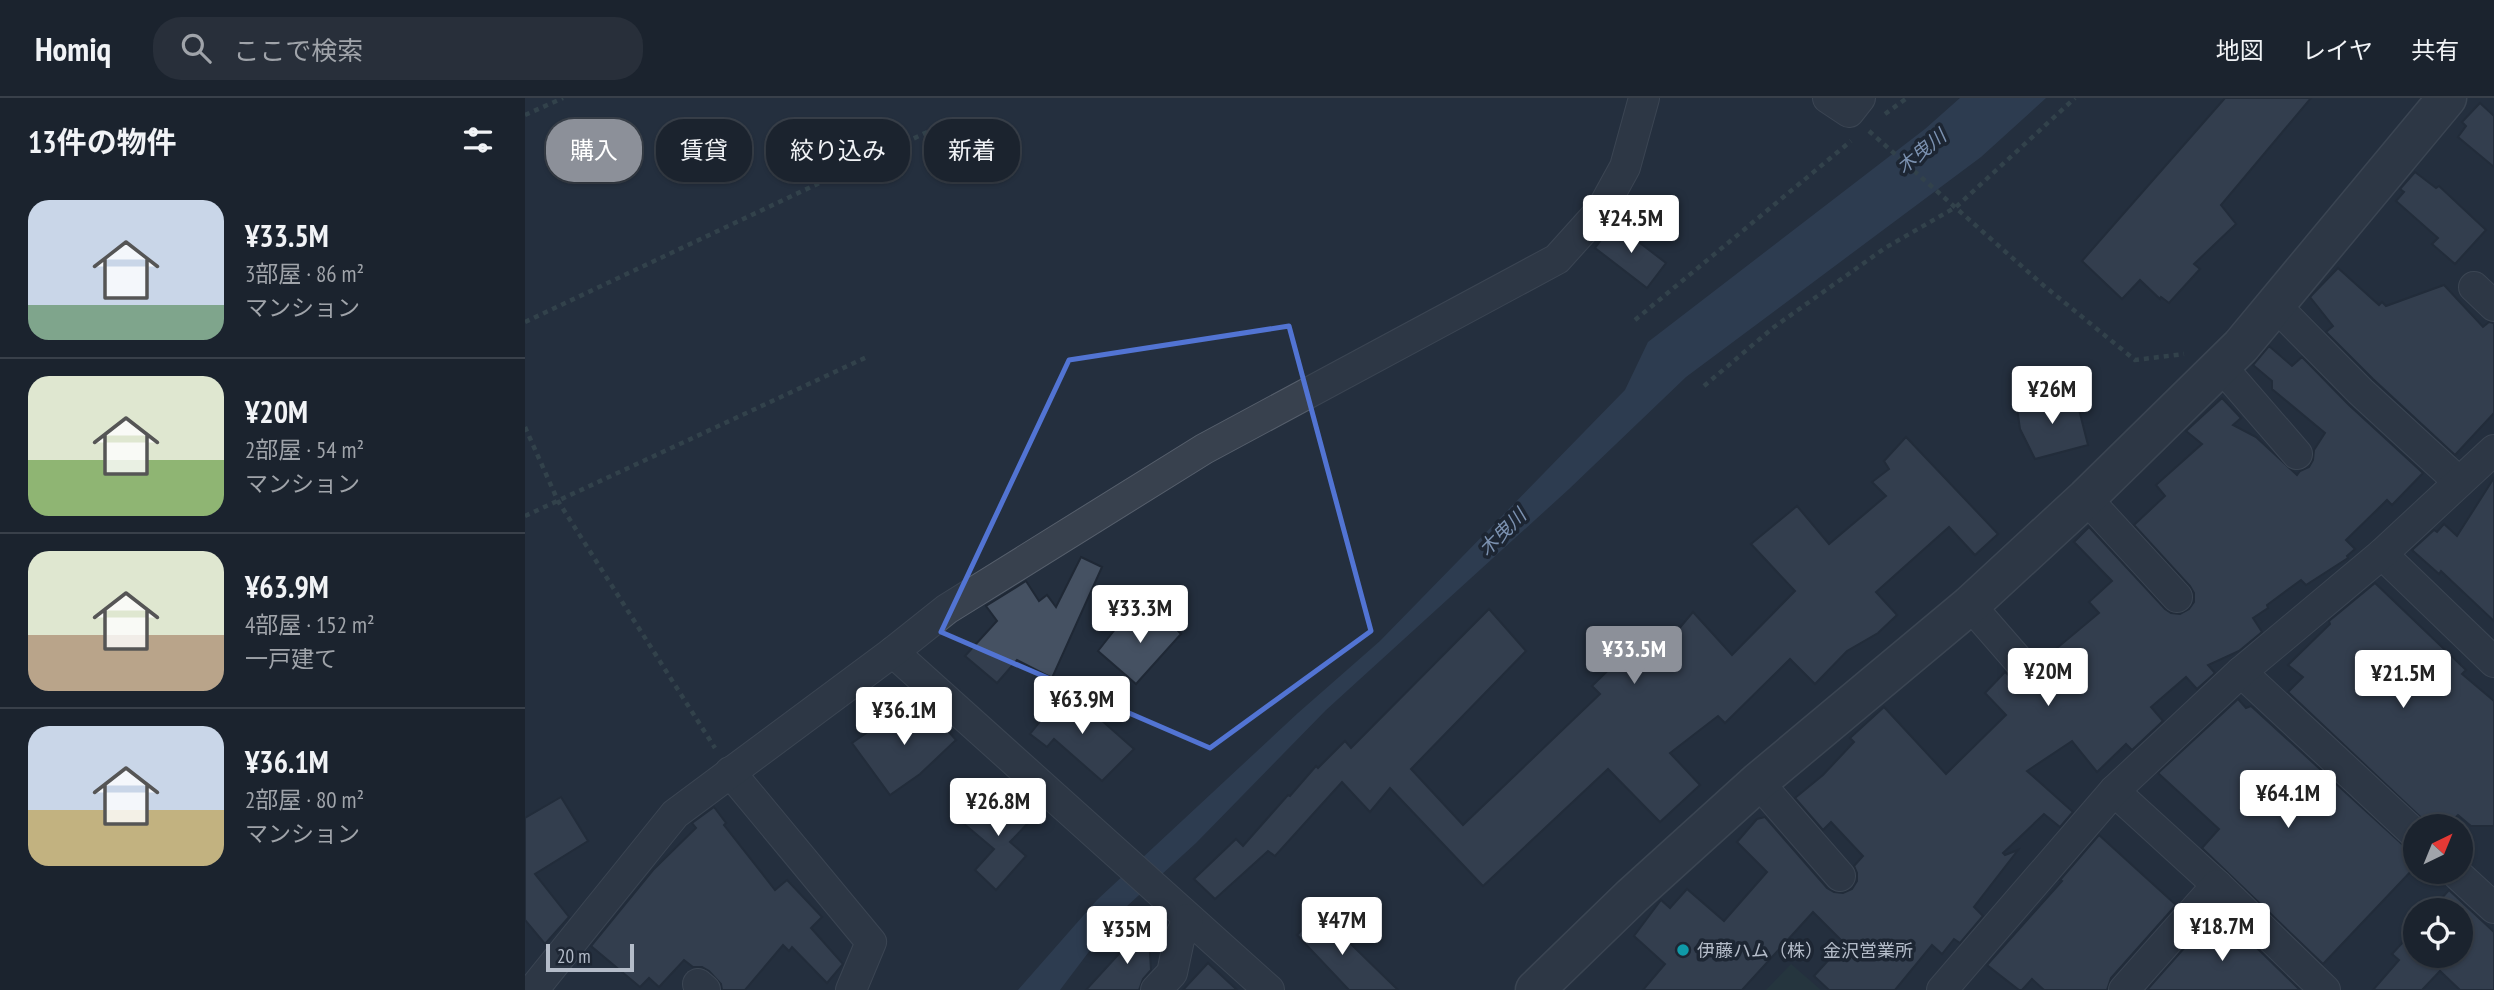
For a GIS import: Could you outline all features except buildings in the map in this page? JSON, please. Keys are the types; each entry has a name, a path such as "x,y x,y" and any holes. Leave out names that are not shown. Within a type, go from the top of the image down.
{"street":[{"path":"533,979 675,814 893,652 947,608 1204,449 1557,259 1602,209 1625,167 1644,98"},
{"path":"1828,98 1849,112 1860,98"},
{"path":"1535,990 1633,895 1758,782 1970,605 2085,498 2204,359 2241,346 2447,98"},
{"path":"2275,305 2361,392 2459,482"},
{"path":"2204,359 2297,454"},
{"path":"1942,990 2114,791 2241,672 2382,554 2494,450"},
{"path":"2085,498 2177,597"},
{"path":"2382,554 2494,662"},
{"path":"1970,605 2024,667"},
{"path":"893,652 1269,990"},
{"path":"2241,672 2403,823"},
{"path":"730,772 871,942 852,990"},
{"path":"1758,782 1840,876"},
{"path":"2114,791 2217,885 2325,990"},
{"path":"2468,884 2494,908"},
{"path":"2124,990 2217,885"},
{"path":"1156,990 1172,973 1179,940 1188,919"}],"path":[{"path":"525,115 562,98"},
{"path":"1704,386 1774,327 1818,295 1885,248 1955,206 2075,98"},
{"path":"525,322 957,118"},
{"path":"1868,130 2043,285 2135,360 2204,359"},
{"path":"1635,320 1855,138"},
{"path":"525,516 869,356"},
{"path":"525,426 558,501 730,772"}],"highlighted area":[{"path":"1289,326 1371,631 1210,748 941,632 1069,360"}],"green space":[{"path":"1791,964 1821,990 1766,990"}],"water":[{"name":"木曳川","path":"1960,98 2046,98 1981,157 1686,377 1569,489 1326,710 1196,843 1115,917 1060,990 1018,990 1097,900 1298,713 1380,641 1625,390 1648,342 1925,129"}],"place":[{"name":"伊藤ハム（株）金沢営業所","path":"1683,950"}]}
